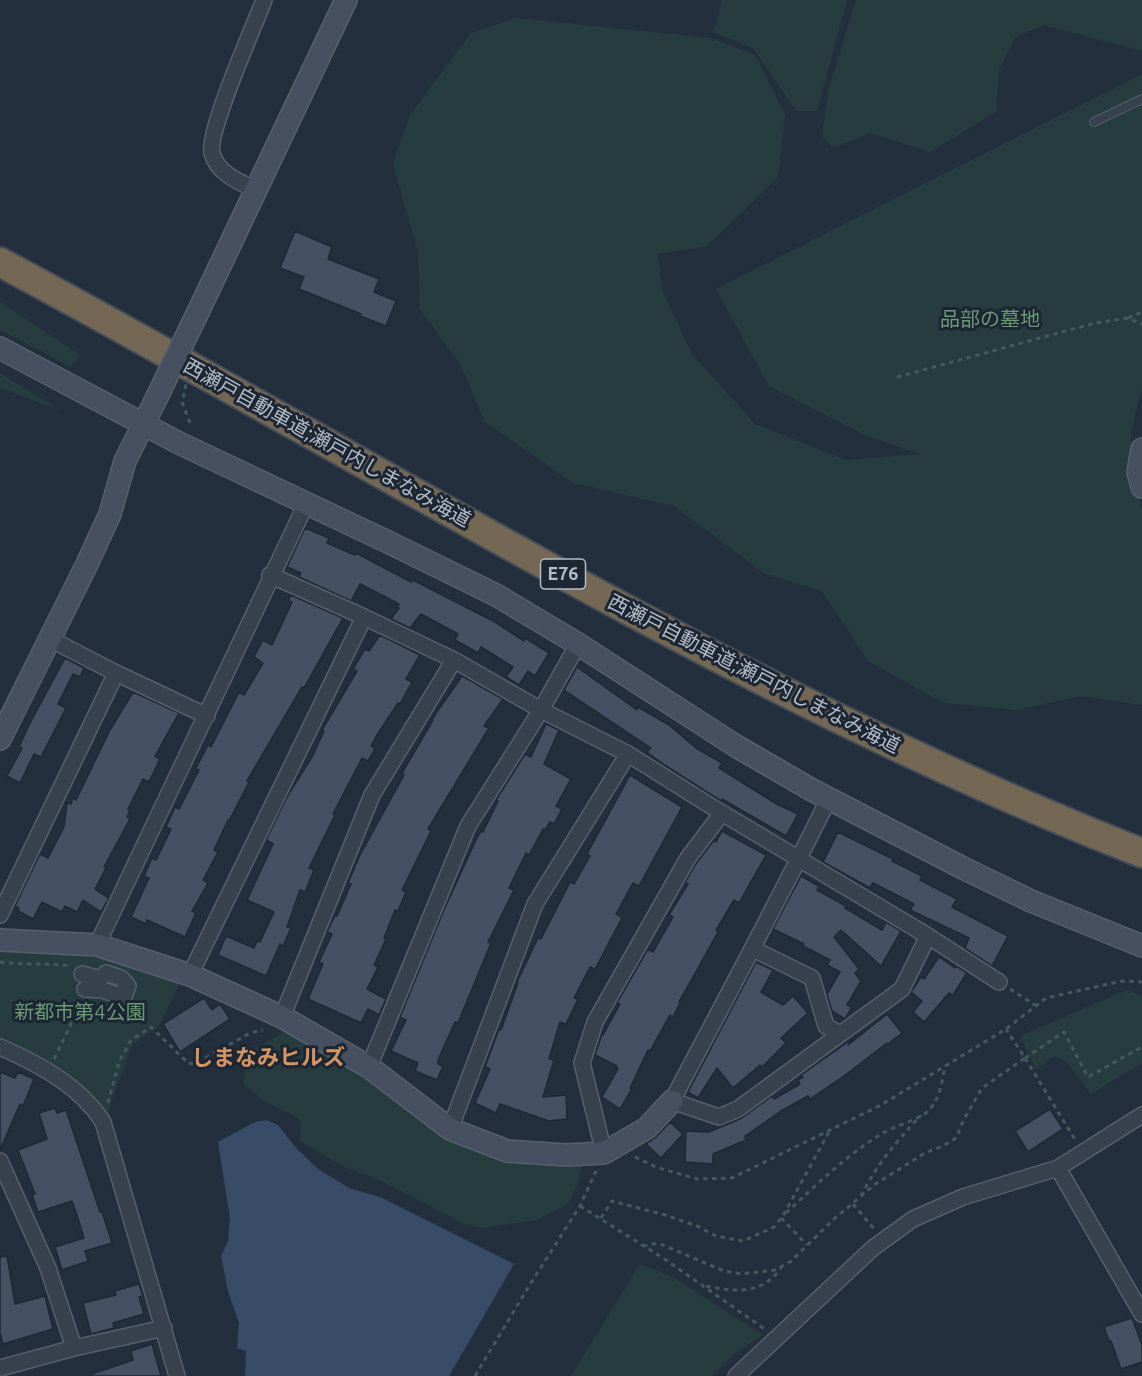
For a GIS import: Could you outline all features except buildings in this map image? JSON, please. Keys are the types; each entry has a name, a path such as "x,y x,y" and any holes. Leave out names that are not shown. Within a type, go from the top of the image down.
{"highway":[{"name":"西瀬戸自動車道;瀬戸内しまなみ海道","path":"0,262 699,649 897,748 1079,829 1142,853"}],"street":[{"path":"256,190 222,171 212,152 214,128 264,0"},
{"path":"0,740 110,514 125,461 346,0"},
{"path":"0,348 143,425 496,595 578,644 736,746 965,869 1031,901 1142,946"},
{"path":"1142,449 1138,472 1142,487"},
{"path":"97,945 207,716 270,575 306,504"},
{"path":"270,575 454,660 541,710 628,754 928,936 999,982"},
{"path":"190,975 364,617"},
{"path":"50,639 207,716"},
{"path":"369,1067 468,826 541,710 578,644"},
{"path":"282,1017 372,795 454,660"},
{"path":"0,915 116,673"},
{"path":"450,1129 535,904 628,754"},
{"path":"0,940 97,945 190,975 282,1017 369,1067 450,1129 507,1151 566,1155 609,1150 647,1128 672,1101 830,798"},
{"path":"609,1150 582,1063 595,1022 688,858 722,813"},
{"path":"672,1101 719,1117 738,1109 902,989 928,936"},
{"path":"753,949 812,978 826,1026 840,1034"},
{"path":"0,1047 48,1071 93,1106 103,1122 177,1376"},
{"path":"736,1376 883,1241 913,1219 963,1197 1058,1168 1142,1114"},
{"path":"0,1161 48,1268 74,1348"},
{"path":"1058,1168 1142,1314"},
{"path":"0,1368 74,1348 164,1328"}],"lane":[{"path":"1094,122 1142,99"}],"path":[{"path":"897,377 1095,323 1128,318 1142,312"},
{"path":"1128,318 1142,324"},
{"path":"190,423 182,402 186,386 199,357"},
{"path":"0,962 76,966 83,981 85,994 48,1071"},
{"path":"475,1376 580,1206 609,1150 697,1179 732,1178 881,1105 1006,1029 1046,998 1122,981 1142,982"},
{"path":"999,982 1036,1005"},
{"path":"103,1122 119,1062 131,1040 151,1027 188,1063 195,1064 250,1033 264,1029 282,1017"},
{"path":"1006,1029 1083,1152"},
{"path":"644,1246 658,1243 724,1271 741,1275 775,1270 790,1262 874,1185 956,1138 982,1088 1064,1032 1088,1077 1142,1047"},
{"path":"781,1218 829,1173 858,1150 883,1133 926,1112 939,1096 945,1066"},
{"path":"860,1198 885,1155 922,1114"},
{"path":"600,1218 612,1201 665,1215 697,1226 716,1236 743,1241 774,1227 830,1130"},
{"path":"853,1204 883,1241"},
{"path":"580,1206 644,1246 777,1337"},
{"path":"781,1218 807,1245"},
{"path":"703,1286 731,1291 744,1290 773,1278 782,1266"}],"green space":[{"path":"722,0 847,0 817,111 796,111 753,48 713,32"},
{"path":"856,0 1142,0 1142,51 1044,25 1015,37 999,70 996,112 930,152 870,133 833,148 822,137 828,91"},
{"name":"品部の墓地","path":"515,18 711,38 755,55 785,115 778,177 707,246 658,254 662,290 692,354 755,424 846,460 920,454 865,435 769,386 716,289 1142,74 1142,388 1131,432 1130,470 1142,511 1142,705 1081,696 1017,710 944,703 868,661 822,591 765,574 674,506 573,483 485,422 460,364 420,309 418,253 393,163 410,115 471,33"},
{"path":"0,302 80,355 71,367 0,330"},
{"path":"0,373 60,410 0,388"},
{"name":"新都市第4公園","path":"0,944 95,952 182,978 158,1027 133,1044 111,1101 109,1114 58,1072 30,1053 0,1038"},
{"path":"1127,990 1142,996 1142,1063 1091,1094 1066,1061 1054,1056 1036,1069 1020,1036"},
{"path":"286,1031 372,1082 444,1133 582,1162 579,1182 567,1205 536,1220 481,1228 465,1224 379,1180 341,1165 300,1141 301,1120 261,1099 244,1084 245,1054"},
{"path":"640,1264 673,1277 763,1335 733,1355 712,1376 571,1376"}],"water":[{"path":"266,1120 278,1125 296,1148 318,1169 349,1188 380,1197 514,1264 449,1376 245,1376 246,1351 237,1348 239,1323 228,1291 221,1256 228,1241 230,1218 218,1142 255,1122"}],"district":[{"name":"しまなみヒルズ","path":"268,1058"}]}
